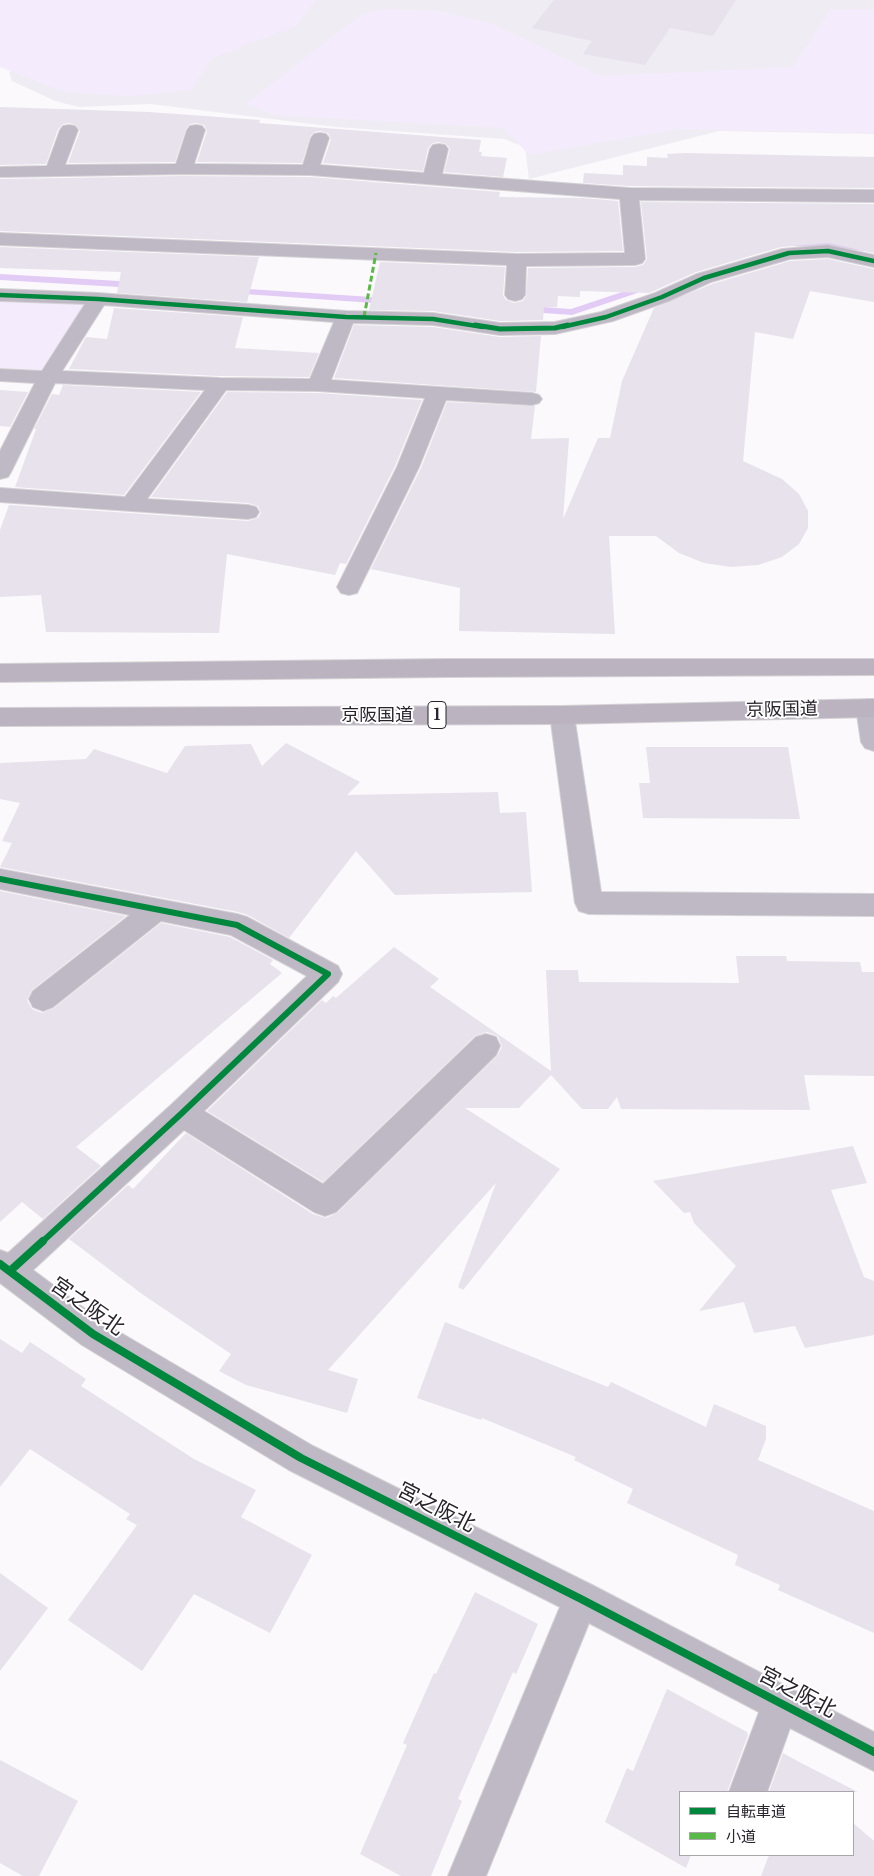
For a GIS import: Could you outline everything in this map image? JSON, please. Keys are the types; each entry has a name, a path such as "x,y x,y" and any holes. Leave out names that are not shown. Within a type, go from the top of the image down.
{"highway":[{"path":"0,673 437,668 874,667"},
{"name":"京阪国道","path":"0,717 562,715 871,708"}],"street":[{"path":"54,172 69,130"},
{"path":"183,169 196,130"},
{"path":"310,170 320,138"},
{"path":"432,180 439,149"},
{"path":"0,172 183,169 310,170 629,194 874,196"},
{"path":"0,239 518,260 635,259 629,194"},
{"path":"0,295 98,299 346,317 433,319 500,329 555,328 606,317 662,297 704,278 790,253 828,252 874,261"},
{"path":"515,295 518,260"},
{"path":"0,472 48,376 98,299"},
{"path":"318,386 346,317"},
{"path":"0,375 318,386 532,399"},
{"path":"131,505 220,384"},
{"path":"349,587 408,467 438,393"},
{"path":"0,495 248,512"},
{"path":"871,708 874,742"},
{"path":"562,715 589,904 874,905"},
{"path":"0,879 237,925 328,974 182,1114 5,1268"},
{"path":"43,999 156,910"},
{"path":"182,1114 325,1202 486,1046"},
{"name":"宮之阪北","path":"5,1268 93,1334 301,1458 581,1599 874,1752"},
{"path":"467,1876 581,1599"},
{"path":"748,1791 781,1702"}],"shaded area":[{"path":"0,0 316,0 296,26 212,58 191,90 132,96 65,92 0,67"},
{"path":"151,0 874,0 874,134 719,131 529,179 525,147 504,139 336,127 150,104 79,107 55,101 12,81 9,72 162,3"},
{"path":"382,9 438,11 493,24 600,76 793,67 830,10 874,9 874,133 677,129 529,155 504,128 274,115 246,104 359,16"},
{"path":"0,300 86,303 41,370 0,368"}],"building":[{"path":"554,0 736,0 713,36 670,28 645,65 583,54 592,41 532,28"},
{"path":"0,107 149,112 260,120 259,123 481,140 479,152 482,152 481,156 507,158 503,177 444,172 450,149 446,144 439,142 433,143 428,148 423,171 323,163 331,139 328,133 320,131 314,132 310,137 302,163 197,162 207,131 204,125 196,123 190,124 186,129 175,162 68,163 80,131 76,125 69,123 63,124 58,129 46,164 0,165"},
{"path":"667,154 874,157 874,188 629,186 583,183 584,173 623,175 623,165 647,166 647,157 668,158"},
{"path":"183,176 310,177 500,192 499,197 583,198 618,201 623,251 517,252 0,231 0,179"},
{"path":"641,202 874,204 874,253 828,243 781,247 696,272 649,293 580,291 580,297 558,296 557,307 544,307 543,320 500,321 433,311 369,310 380,262 505,267 503,295 506,300 514,303 523,301 526,296 528,268 635,267 643,265 647,259"},
{"path":"0,247 259,257 247,302 117,293 121,272 0,268"},
{"path":"828,259 874,269 874,302 810,291 793,339 755,332 743,461 782,479 799,494 808,511 808,528 799,544 782,557 758,565 731,567 704,563 679,553 656,536 609,536 615,634 459,631 460,588 371,569 421,468 447,402 535,406 531,439 569,438 563,519 598,438 610,438 622,381 654,308 712,284 790,261"},
{"path":"114,308 243,317 235,348 319,353 309,377 220,376 69,369 86,337 107,339"},
{"path":"354,325 433,327 500,337 541,336 536,392 334,378"},
{"path":"63,385 201,392 124,495 15,487 36,429 34,429 52,394 59,395"},
{"path":"0,390 28,392 10,427 0,426"},
{"path":"227,392 318,393 422,400 395,466 346,564 340,563 335,575 227,554 219,633 46,632 41,595 0,597 0,530 9,505 248,521 258,518 261,513 258,506 248,503 151,497"},
{"path":"286,743 360,782 347,795 498,792 500,813 526,812 532,892 395,895 356,851 289,938 248,915 238,912 0,867 12,843 2,841 20,803 0,799 0,763 86,759 94,749 167,773 185,746 251,744 262,766"},
{"path":"646,747 788,747 800,819 643,818 639,783 650,783"},
{"path":"0,891 126,916 32,990 27,1000 32,1009 42,1013 54,1008 161,923 230,937 273,960 270,964 282,973 76,1147 101,1166 43,1219 22,1202 0,1222"},
{"path":"394,947 439,979 430,987 551,1071 546,970 578,970 579,982 739,983 736,956 786,956 787,961 860,962 862,972 874,972 874,1076 804,1075 810,1110 621,1109 617,1097 608,1109 582,1109 551,1075 519,1108 465,1108 560,1169 463,1290 458,1287 496,1183 328,1370 358,1379 347,1413 246,1385 219,1371 231,1354 142,1294 69,1239 128,1185 133,1189 186,1133 313,1214 326,1218 337,1213 497,1056 502,1047 498,1036 487,1032 475,1036 323,1182 207,1111 322,1000 326,1003 333,996 336,998"},
{"path":"853,1146 867,1183 831,1190 864,1277 874,1281 874,1335 805,1348 795,1326 754,1333 744,1302 699,1311 736,1266 694,1223 690,1212 684,1213 653,1181"},
{"path":"445,1322 608,1387 611,1382 706,1427 714,1404 766,1426 766,1439 758,1460 874,1511 874,1633 778,1590 780,1585 735,1565 738,1555 627,1503 633,1489 574,1460 576,1457 482,1418 481,1420 417,1398"},
{"path":"0,1339 22,1353 30,1342 86,1379 81,1386 194,1459 256,1490 241,1517 312,1555 270,1633 194,1594 142,1671 68,1620 137,1525 126,1519 130,1514 30,1449 0,1487"},
{"path":"0,1573 48,1608 0,1671"},
{"path":"475,1592 538,1624 516,1674 513,1672 458,1799 462,1801 431,1876 401,1876 360,1854 407,1745 403,1743 434,1673 436,1674"},
{"path":"667,1689 747,1732 748,1735 727,1791 679,1791 679,1856 691,1856 686,1868 605,1822 627,1768 633,1771"},
{"path":"783,1753 858,1792 854,1791 769,1791"},
{"path":"0,1760 78,1801 39,1876 23,1876 0,1863"},
{"path":"854,1824 874,1841 874,1876 761,1876 769,1856 854,1856"}],"waterway":[{"path":"794,244 838,245 874,249"},
{"path":"0,277 136,285"},
{"path":"528,309 572,312 646,287"},
{"path":"233,291 388,301"}],"marked path":[{"path":"364,317 376,253"}],"cycle path":[{"path":"0,295 98,299 346,317 433,319 500,329 555,328 606,317 662,297 704,278 789,253 828,251 874,261"},
{"path":"0,879 237,925 328,974 182,1113 10,1271"},
{"path":"0,1264 93,1334 301,1458 581,1599 874,1752"}]}
